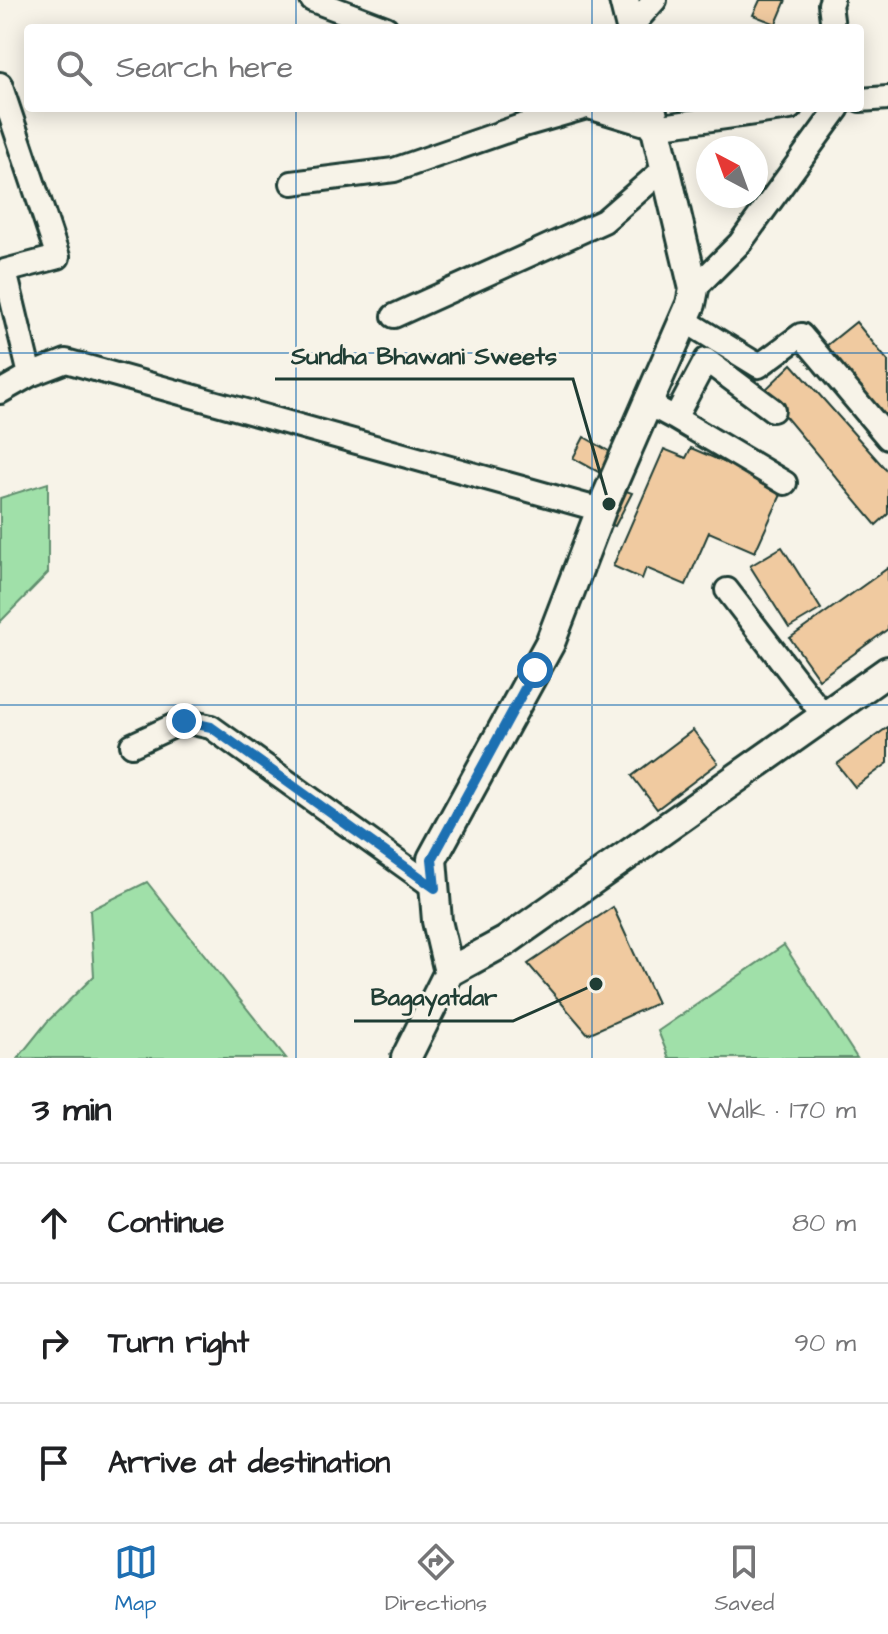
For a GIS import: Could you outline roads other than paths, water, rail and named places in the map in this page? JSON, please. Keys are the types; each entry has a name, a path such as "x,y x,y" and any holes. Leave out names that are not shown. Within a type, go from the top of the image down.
{"main road":[{"path":"624,0 630,24"},
{"path":"449,972 437,921 432,859 550,643 601,510 691,304 694,289 653,118"},
{"path":"406,1058 449,972 506,941 888,671"}],"street":[{"path":"312,0 375,24"},
{"path":"634,24 655,0"},
{"path":"832,0 832,24"},
{"path":"0,84 58,257 3,272 30,375"},
{"path":"864,100 888,98"},
{"path":"292,183 394,170 569,112"},
{"path":"616,112 653,118 735,112"},
{"path":"694,289 740,243 835,112"},
{"path":"394,316 604,221 665,168"},
{"path":"684,320 759,366 801,335 888,438"},
{"path":"675,418 706,360 773,410"},
{"path":"0,392 30,375 66,361 601,510"},
{"path":"647,403 785,483"},
{"path":"727,590 824,716"},
{"path":"132,745 184,721 211,727 435,888"}],"place":[{"name":"Sundha Bhawani Sweets","path":"609,504"},
{"name":"Bagayatdar","path":"596,984"}]}
